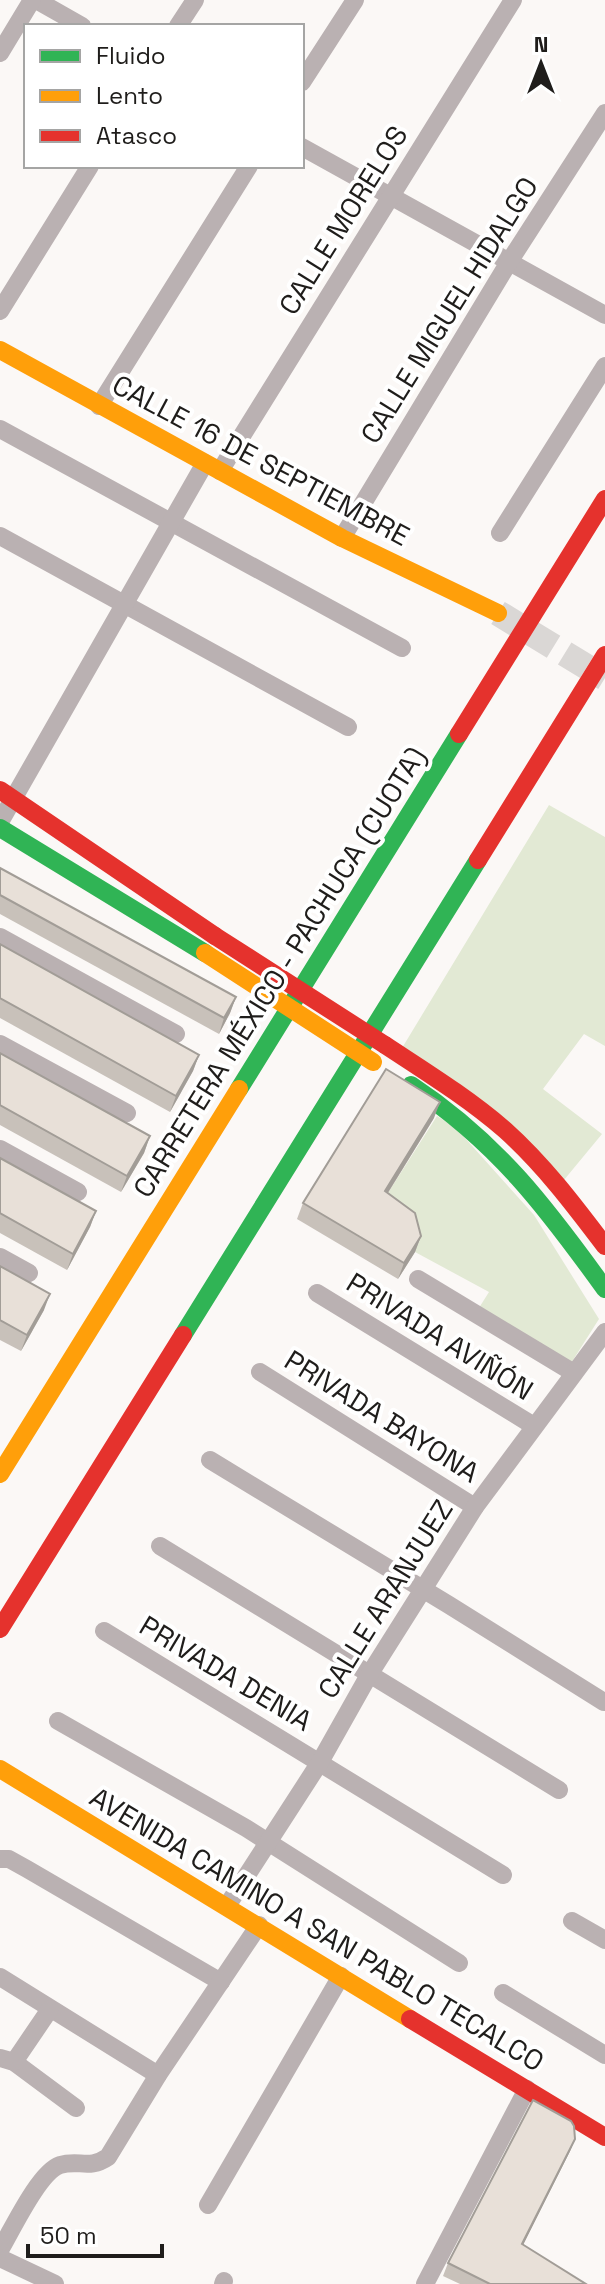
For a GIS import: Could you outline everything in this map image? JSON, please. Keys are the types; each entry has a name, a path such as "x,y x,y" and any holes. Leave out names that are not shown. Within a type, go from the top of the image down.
{"main road":[{"name":"CALLE 16 DE SEPTIEMBRE","path":"0,350 342,538 498,613"},
{"name":"CARRETERA MÉXICO - PACHUCA (CUOTA)","path":"0,1474 605,499"},
{"path":"0,1629 605,655"},
{"path":"7,794 215,936 468,1100 519,1143 605,1246"},
{"path":"0,825 460,1117 511,1164 543,1202 605,1289"},
{"name":"AVENIDA CAMINO A SAN PABLO TECALCO","path":"0,1769 605,2137"}],"street":[{"path":"0,53 34,0 78,24"},
{"path":"179,24 195,0"},
{"path":"304,79 355,0"},
{"name":"CALLE MORELOS","path":"0,825 7,794 171,522 213,467 391,196 513,0"},
{"name":"CALLE MIGUEL HIDALGO","path":"342,538 509,262 605,113"},
{"path":"304,148 605,315"},
{"path":"0,311 89,168"},
{"path":"99,406 248,168"},
{"path":"500,533 605,366"},
{"path":"0,429 402,648"},
{"path":"0,536 348,727"},
{"path":"0,937 176,1034"},
{"path":"0,1044 127,1113"},
{"path":"0,1149 78,1192"},
{"path":"0,1257 29,1273"},
{"path":"418,1279 574,1373"},
{"name":"PRIVADA AVIÑÓN","path":"317,1293 534,1426"},
{"name":"CALLE ARANJUEZ","path":"227,1906 320,1762 369,1675 475,1507 605,1332"},
{"name":"PRIVADA BAYONA","path":"260,1372 475,1507"},
{"path":"210,1460 604,1702"},
{"path":"160,1546 559,1790"},
{"name":"PRIVADA DENIA","path":"104,1631 503,1875"},
{"path":"58,1721 267,1842 459,1963"},
{"path":"0,1859 9,1859 27,1869 221,1982"},
{"path":"572,1921 605,1940"},
{"path":"0,2250 44,2177 56,2166 98,2164 108,2157 158,2075 259,1925"},
{"path":"208,2205 341,1976"},
{"path":"0,1977 158,2075"},
{"path":"503,1993 605,2055"},
{"path":"50,2009 7,2060 76,2108"},
{"path":"425,2284 527,2089"},
{"path":"0,2258 55,2284"}],"green space":[{"path":"549,805 605,837 605,1046 584,1034 543,1089 602,1134 559,1186 399,1053"},
{"path":"437,1116 456,1128 534,1215 599,1319 566,1371 477,1311 489,1292 415,1252 409,1230 379,1207"}],"building":[{"path":"0,868 236,997 224,1018 0,895"},
{"path":"0,944 199,1055 176,1096 0,998"},
{"path":"0,1053 150,1136 127,1176 0,1105"},
{"path":"386,1069 440,1102 385,1191 415,1213 421,1236 404,1263 303,1203"},
{"path":"0,1158 96,1211 73,1254 0,1213"},
{"path":"0,1266 50,1294 27,1335 0,1320"},
{"path":"533,2100 571,2121 575,2139 522,2244 586,2284 490,2284 448,2263"}],"tunnel":[{"path":"498,613 605,678"}],"traffic: fast":[{"path":"239,1089 459,734"},
{"path":"0,828 205,953"},
{"path":"183,1335 478,860"},
{"path":"411,1085 442,1107 495,1153 540,1203 605,1289"}],"traffic: slow":[{"path":"0,350 342,538 498,613"},
{"path":"205,953 373,1062"},
{"path":"0,1474 239,1089"},
{"path":"0,1769 410,2019"}],"traffic: jam":[{"path":"459,734 605,499"},
{"path":"478,860 605,655"},
{"path":"0,790 215,936"},
{"path":"215,936 385,1045"},
{"path":"385,1045 462,1096 505,1130 545,1171 605,1246"},
{"path":"0,1629 183,1335"},
{"path":"410,2019 605,2137"}]}
